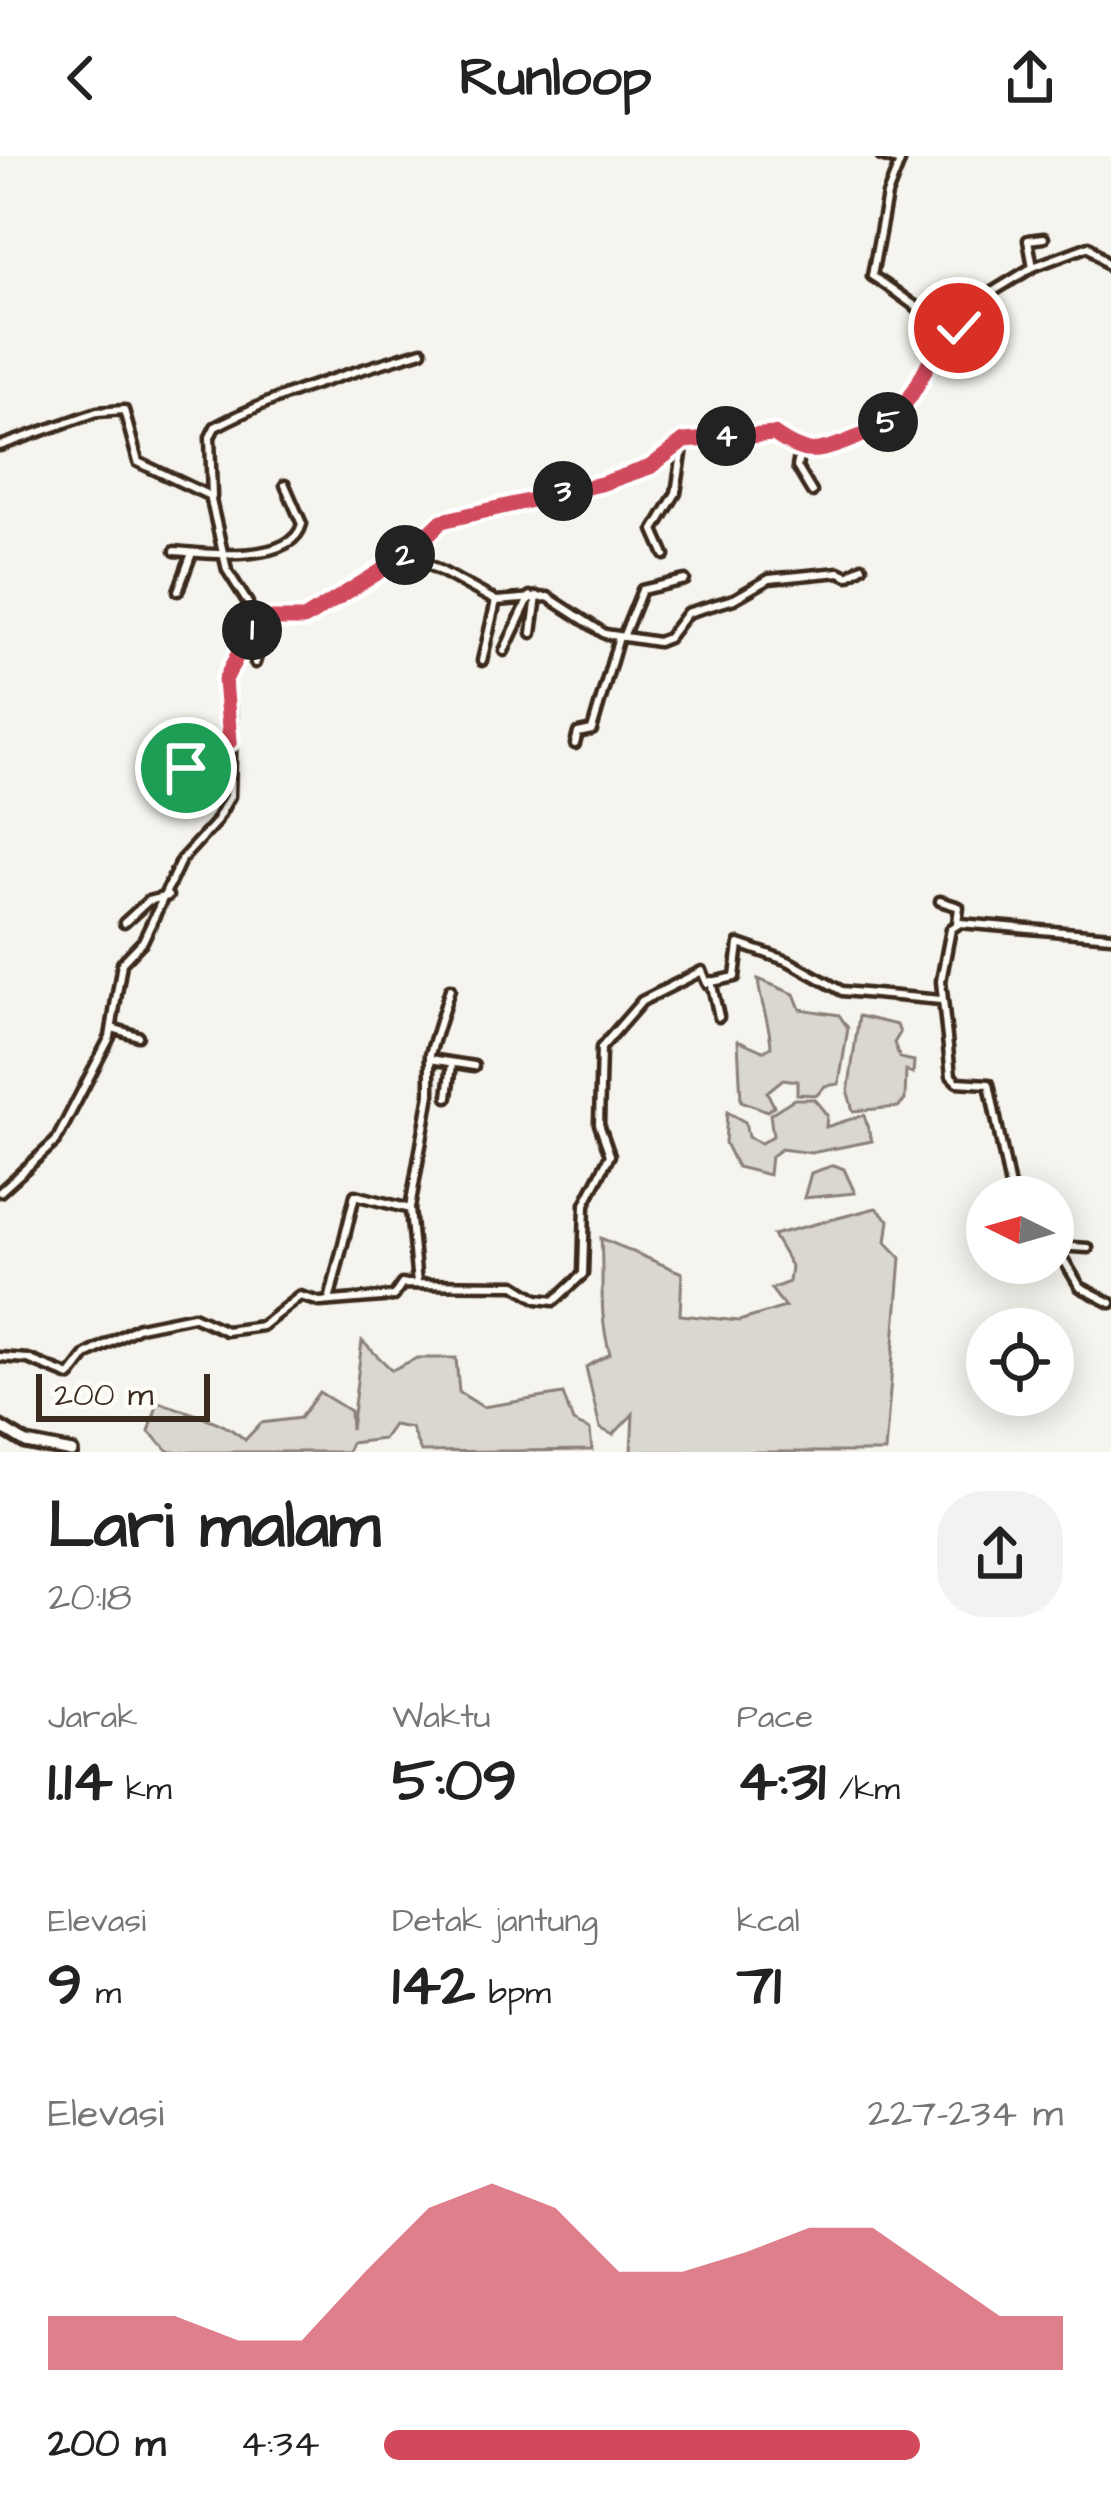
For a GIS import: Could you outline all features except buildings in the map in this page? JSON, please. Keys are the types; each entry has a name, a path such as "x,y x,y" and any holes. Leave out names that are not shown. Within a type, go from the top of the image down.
{"street":[{"path":"881,156 900,162 887,195 872,276 901,291 932,321 960,328"},
{"path":"1033,267 1028,240 1044,238"},
{"path":"249,632 268,619 304,619 408,554 442,521 618,478 650,467 684,441 774,434 800,452 816,453 885,425 917,386 939,341 960,328 984,297 1033,267 1088,246 1111,268"},
{"path":"0,1192 56,1141 68,1109 104,1054 122,963 143,941 181,860 215,823 230,796 225,680 249,632 248,603 224,556 212,501 210,437 215,427 304,385 422,351"},
{"path":"0,446 102,411 124,410 138,462 212,501"},
{"path":"665,554 653,530 675,495 684,441"},
{"path":"800,452 800,476 812,493"},
{"path":"175,551 252,555 300,533 298,507 285,485"},
{"path":"178,591 192,553"},
{"path":"408,554 496,601 534,596 586,616 596,628 621,637 664,641 688,613 734,599 769,579 836,572 848,576 862,567"},
{"path":"575,744 578,733 592,730 621,637 642,590 686,580"},
{"path":"532,633 534,596"},
{"path":"504,651 534,596"},
{"path":"482,661 496,601"},
{"path":"255,663 268,619"},
{"path":"596,628 596,642"},
{"path":"182,781 191,760 215,740 230,741"},
{"path":"124,923 148,901 168,896"},
{"path":"940,901 959,907 947,944 941,1000 952,1078 988,1084 1008,1176"},
{"path":"957,923 1111,936"},
{"path":"711,981 735,977 741,944 788,961 842,991 941,1000"},
{"path":"0,1357 28,1359 70,1376 84,1356 114,1336 188,1316 229,1331 264,1326 300,1295 328,1300 394,1296 401,1285 515,1285 551,1301 584,1273 586,1203 610,1155 599,1124 601,1048 654,992 703,971 711,981 719,1017"},
{"path":"417,1285 410,1209 430,1094 430,1059 450,989"},
{"path":"112,1028 138,1036"},
{"path":"430,1059 474,1066"},
{"path":"448,1097 452,1063"},
{"path":"328,1300 354,1196 410,1209"},
{"path":"1074,1246 1088,1248"},
{"path":"1074,1275 1086,1294 1111,1304"},
{"path":"0,1426 26,1443 71,1452"}],"shaded area":[{"path":"758,979 794,994 800,1009 839,1015 848,1028 839,1084 825,1086 817,1095 797,1094 797,1081 783,1079 767,1092 774,1106 767,1111 741,1101 738,1040 763,1051 771,1047"},
{"path":"859,1016 897,1025 900,1033 894,1043 900,1058 914,1061 913,1074 906,1071 905,1100 898,1107 853,1111 848,1093"},
{"path":"794,1099 814,1099 827,1115 826,1127 864,1115 872,1141 811,1153 781,1149 771,1156 769,1175 737,1167 725,1143 727,1112 745,1122 748,1137 761,1143 773,1136 770,1114"},
{"path":"834,1165 844,1169 855,1193 804,1198 811,1173"},
{"path":"876,1208 889,1220 886,1242 901,1258 885,1452 631,1452 633,1414 613,1435 600,1428 586,1367 610,1354 601,1238 682,1273 680,1315 739,1321 785,1307 771,1289 789,1282 791,1266 773,1235"},
{"path":"362,1341 392,1370 417,1358 456,1358 459,1392 483,1407 563,1394 573,1422 590,1430 592,1450 421,1452 411,1428 393,1425 383,1439 351,1443 347,1452 170,1452 149,1432 158,1402 216,1422 245,1440 261,1423 300,1418 319,1392 350,1411 351,1430"}],"route":[{"path":"186,768 211,749 215,740 230,741 232,715 225,680 249,632 268,619 304,619 408,554 442,521 601,484 650,467 684,441 774,434 800,452 816,453 872,432 885,425 917,386 924,363 939,341 959,328"}]}
